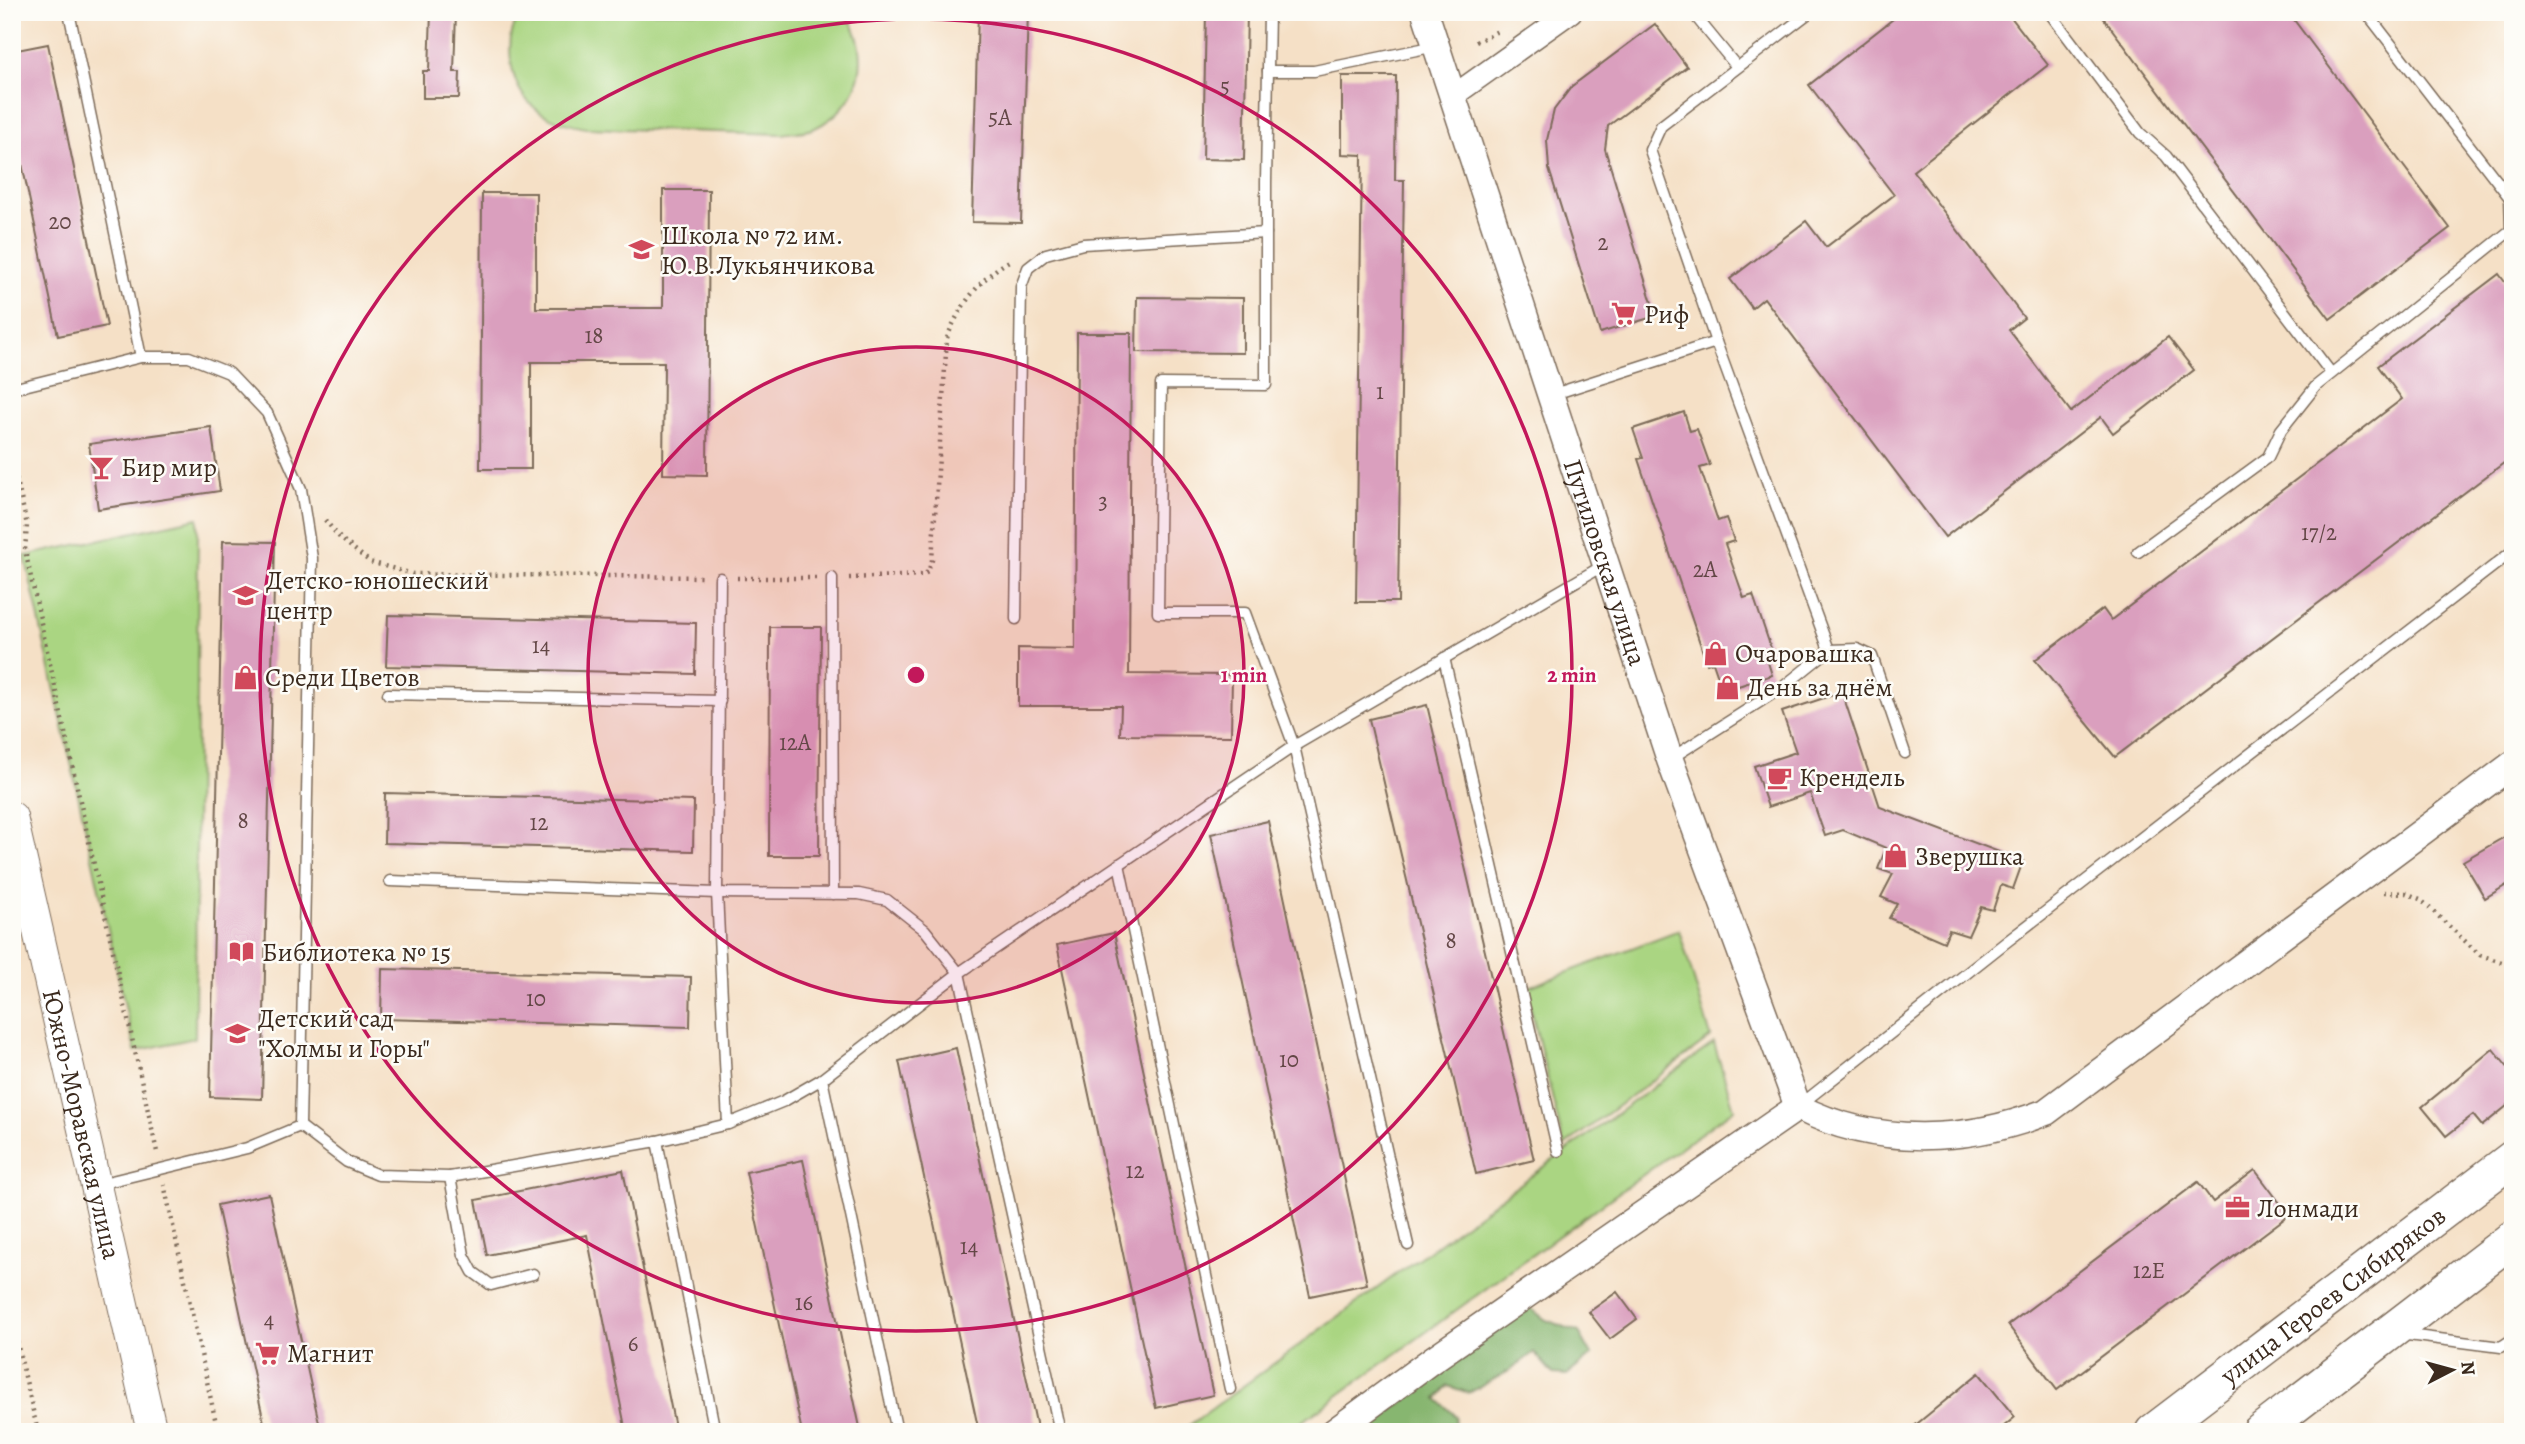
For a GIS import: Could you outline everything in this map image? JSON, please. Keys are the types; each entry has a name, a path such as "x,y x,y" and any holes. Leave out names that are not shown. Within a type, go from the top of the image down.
{"highway":[{"name":"улица Героев Сибиряков","path":"2154,1432 2513,1158"},
{"path":"2260,1432 2513,1238"}],"main road":[{"name":"Южно-Моравская улица","path":"12,817 152,1432"}],"street":[{"name":"Путиловская улица","path":"1425,12 1670,760 1798,1107"},
{"path":"1453,96 1571,12"},
{"path":"1334,1432 1432,1360 1798,1107 1820,1119 1847,1127 1912,1137 1951,1136 2027,1119 2046,1112 2513,764"}],"lane":[{"path":"69,12 141,357"},
{"path":"1269,12 1266,385 1161,384 1158,614 1245,613 1294,746 1408,1245"},
{"path":"1692,12 1737,67"},
{"path":"1810,12 1661,125 1650,150 1716,342 1829,650"},
{"path":"2049,12 2140,133 2166,156 2331,373"},
{"path":"2138,552 2268,457 2281,430 2316,386 2511,230 2511,198 2366,12"},
{"path":"1268,71 1314,72 1436,46"},
{"path":"1016,619 1021,288 1028,268 1046,254 1083,244 1266,233"},
{"path":"1551,395 1716,342"},
{"path":"12,389 141,357 189,357 229,373 267,414 301,489 312,558 300,1126"},
{"path":"1798,1107 2049,909 2513,551"},
{"path":"300,1126 347,1162 378,1175 450,1177 657,1141 728,1124 784,1101 822,1079 959,972 1294,746 1607,564"},
{"path":"720,578 717,893 728,1124"},
{"path":"832,578 832,894"},
{"path":"1670,760 1783,687 1829,650 1857,649 1872,656 1905,753"},
{"path":"1444,659 1558,1151"},
{"path":"388,694 720,701"},
{"path":"1119,864 1230,1389"},
{"path":"390,881 717,893 859,894 887,900 925,930 959,972 1060,1432"},
{"path":"822,1079 897,1432"},
{"path":"96,1185 247,1148 300,1126"},
{"path":"657,1141 715,1432"},
{"path":"450,1177 464,1255 473,1272 491,1285 533,1274"},
{"path":"2387,1333 2501,1347 2513,1339"}],"path":[{"path":"301,489 340,538 370,562 414,574 720,578 922,575 928,572 932,560 947,338 955,317 993,270 1013,259 1046,254"},
{"path":"12,458 27,525 25,550 218,1432"},
{"path":"2341,891 2406,893 2420,899 2480,955 2508,964 2513,969"},
{"path":"12,1321 38,1432"}],"green space":[{"path":"521,12 845,12 859,45 859,78 853,93 831,118 815,128 803,131 782,134 586,128 547,116 526,99 519,88 511,63 510,49 515,23"},
{"path":"198,518 195,1038 135,1051 25,556"},
{"path":"1679,930 1711,1037 1564,1146 1526,988"},
{"path":"1714,1043 1734,1109 1288,1432 1180,1432"},
{"path":"1529,1307 1546,1320 1579,1332 1592,1355 1567,1375 1553,1374 1534,1352 1511,1370 1469,1393 1448,1386 1437,1399 1456,1416 1454,1432 1375,1432 1375,1423"}],"building":[{"path":"431,12 456,12 454,72 460,72 459,98 423,98 423,71 429,71"},
{"path":"978,12 1028,12 1021,223 972,222"},
{"path":"1206,12 1247,12 1244,160 1203,159"},
{"path":"1902,12 2007,12 2048,65 1913,171 2024,318 2009,330 2071,412 2168,337 2194,370 2113,433 2101,417 1945,537 1764,298 1752,308 1730,279 1806,221 1826,247 1894,195 1809,85"},
{"path":"2099,12 2288,12 2450,228 2330,319"},
{"path":"1655,24 1687,67 1608,126 1605,149 1656,316 1600,333 1549,169 1547,140 1554,110 1572,86"},
{"path":"48,44 107,326 58,336 12,116 12,51"},
{"path":"1342,76 1396,76 1395,180 1404,180 1398,602 1356,602 1362,155 1342,154"},
{"path":"663,190 709,190 707,475 663,474 664,362 531,362 531,469 480,469 482,193 536,193 536,308 663,308"},
{"path":"2499,274 2513,293 2513,456 2115,757 2035,660 2103,609 2111,620 2402,399 2378,366"},
{"path":"1137,297 1243,298 1243,353 1136,352"},
{"path":"1077,333 1131,333 1129,674 1232,675 1231,736 1120,735 1121,706 1018,706 1018,648 1075,649"},
{"path":"1684,412 1690,431 1697,429 1710,465 1700,468 1718,521 1726,518 1734,541 1725,544 1744,598 1753,595 1773,654 1766,656 1772,675 1723,691 1713,662 1707,664 1638,459 1643,458 1633,429"},
{"path":"211,427 220,491 98,509 89,444"},
{"path":"223,541 275,542 262,1099 210,1097"},
{"path":"388,615 696,623 695,674 386,666"},
{"path":"770,627 821,627 819,856 769,856"},
{"path":"1842,692 1880,807 2023,861 2013,889 2001,885 1993,910 1981,907 1968,936 1949,930 1944,942 1889,918 1897,904 1881,897 1893,874 1878,869 1886,848 1843,830 1825,836 1810,793 1768,807 1754,766 1796,752 1782,712"},
{"path":"1427,705 1534,1160 1476,1174 1369,719"},
{"path":"385,793 694,801 693,851 384,843"},
{"path":"1268,821 1367,1284 1310,1296 1211,834"},
{"path":"2513,832 2513,881 2485,898 2463,861"},
{"path":"1114,933 1213,1395 1156,1408 1057,945"},
{"path":"382,969 691,977 690,1027 381,1019"},
{"path":"956,1048 1038,1432 979,1432 899,1061"},
{"path":"2493,1049 2513,1074 2513,1101 2482,1126 2473,1115 2446,1136 2422,1107"},
{"path":"803,1160 861,1432 802,1432 746,1172"},
{"path":"623,1170 676,1432 626,1432 587,1235 487,1255 476,1200"},
{"path":"2255,1170 2289,1215 2057,1390 2008,1325 2198,1182 2213,1202"},
{"path":"269,1194 321,1432 266,1432 217,1205"},
{"path":"1617,1292 1637,1319 1610,1339 1589,1312"},
{"path":"1979,1373 2015,1417 1997,1432 1907,1432"}],"place":[{"name":"Школа № 72 им. Ю.В.Лукьянчикова","path":"641,250"},
{"name":"Риф","path":"1624,314"},
{"name":"Бир мир","path":"101,467"},
{"name":"Детско-юношеский центр","path":"246,595"},
{"name":"Очаровашка","path":"1715,653"},
{"name":"Среди Цветов","path":"245,677"},
{"name":"День за днём","path":"1727,687"},
{"name":"Крендель","path":"1779,777"},
{"name":"Зверушка","path":"1895,856"},
{"name":"Библиотека № 15","path":"242,952"},
{"name":"Детский сад \"Холмы и Горы\"","path":"238,1033"},
{"name":"Лонмади","path":"2237,1208"},
{"name":"Магнит","path":"267,1353"}]}
